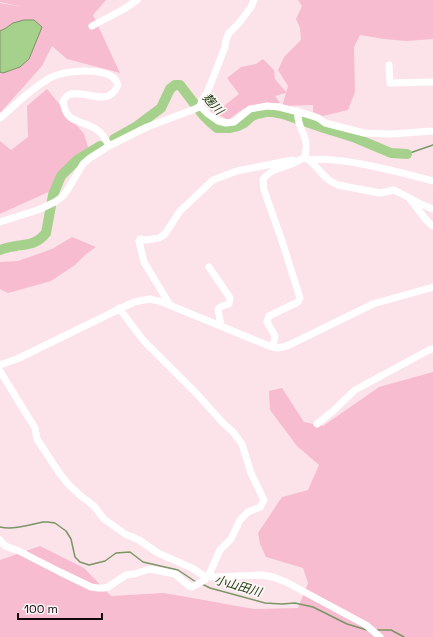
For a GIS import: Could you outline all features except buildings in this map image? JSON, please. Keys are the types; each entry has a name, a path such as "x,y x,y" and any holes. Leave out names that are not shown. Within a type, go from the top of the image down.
{"street":[{"path":"92,26 124,9 137,0"},
{"path":"0,222 38,210 55,202 66,192 83,164 110,146 147,127 198,107 207,93 229,33 243,18 254,0"},
{"path":"390,65 390,83 433,82"},
{"path":"0,118 49,78 68,72 89,71 110,74 116,80 118,85 114,93 109,96 104,98 72,93 66,96 63,101 64,110 71,118 95,128 105,138 110,146"},
{"path":"198,107 218,121 226,123 234,122 250,109 267,106 279,107 318,118 326,123 364,133 391,134 433,131"},
{"path":"298,113 298,123 306,141 307,159 332,183 380,193 394,190 422,205 433,209"},
{"path":"273,347 275,336 267,322 270,316 298,302 300,298 264,190 263,179 268,173 276,168 307,159 314,159 360,164 400,172 433,181"},
{"path":"170,305 144,262 139,241 140,239 147,240 159,238 166,234 180,211 213,180 237,171 292,160 296,162"},
{"path":"407,196 427,221 433,226"},
{"path":"209,268 230,298 229,304 218,309 221,326"},
{"path":"0,365 17,359 120,308 134,302 150,299 170,305 277,348 287,346 378,303 433,287"},
{"path":"120,308 143,340 233,432 242,444 251,473 264,500 260,507 248,512 240,520 231,539 220,550 206,579"},
{"path":"317,424 355,390 433,349"},
{"path":"0,371 35,428 38,439 60,474 69,485 94,506 104,519 158,553 192,568 206,579"},
{"path":"0,540 5,546 19,551 91,587 98,588 108,587 126,575 150,569 175,574 192,587 206,579 214,577 262,574 286,582 366,625 380,637"}],"shaded area":[{"path":"0,0 106,0 93,15 120,73 67,59 52,46 42,66 0,113 0,3 23,7 0,2"},
{"path":"298,0 433,0 433,39 407,41 360,35 354,47 355,92 348,110 323,116 313,112 313,105 282,106 286,93 275,96 280,103 257,105 243,109 228,120 219,115 215,117 207,107 214,102 220,109 239,94 227,78 241,67 256,64 263,59 274,70 275,79 286,92 288,86 278,70 284,57 301,40 300,28 296,19 302,6"},
{"path":"24,20 34,20 42,27 29,59 20,67 3,73 0,72 0,31 13,23"},
{"path":"47,89 84,134 89,150 57,188 0,214 0,141 11,150 28,137 27,106"},
{"path":"72,237 96,247 75,265 51,281 8,293 0,289 0,262 18,261 52,249"},
{"path":"433,372 433,637 0,637 0,560 40,546 84,568 111,596 164,593 254,609 298,608 308,583 303,568 266,557 260,544 258,533 282,497 308,490 319,465 297,446 270,410 269,391 282,388 304,422 323,426 379,387"}],"waterway":[{"name":"麹川","path":"114,139 137,126 161,108 170,89 175,85 180,85 203,115 217,128 238,126 252,116 266,112 273,112 353,137 391,153 407,154"},
{"path":"407,154 433,145"},
{"name":"麹川","path":"0,250 32,243 43,237 46,233 53,195 61,176 77,160 100,146"},
{"name":"小山田川","path":"0,527 16,528 43,522 55,523 66,531 71,539 75,557 80,562 89,565 105,561 116,553 130,552 143,562 178,570 196,582"},
{"name":"小山田川","path":"202,584 210,588 265,603 295,603 313,607 347,624 367,630"},
{"name":"小山田川","path":"377,630 391,630 404,637"}]}
